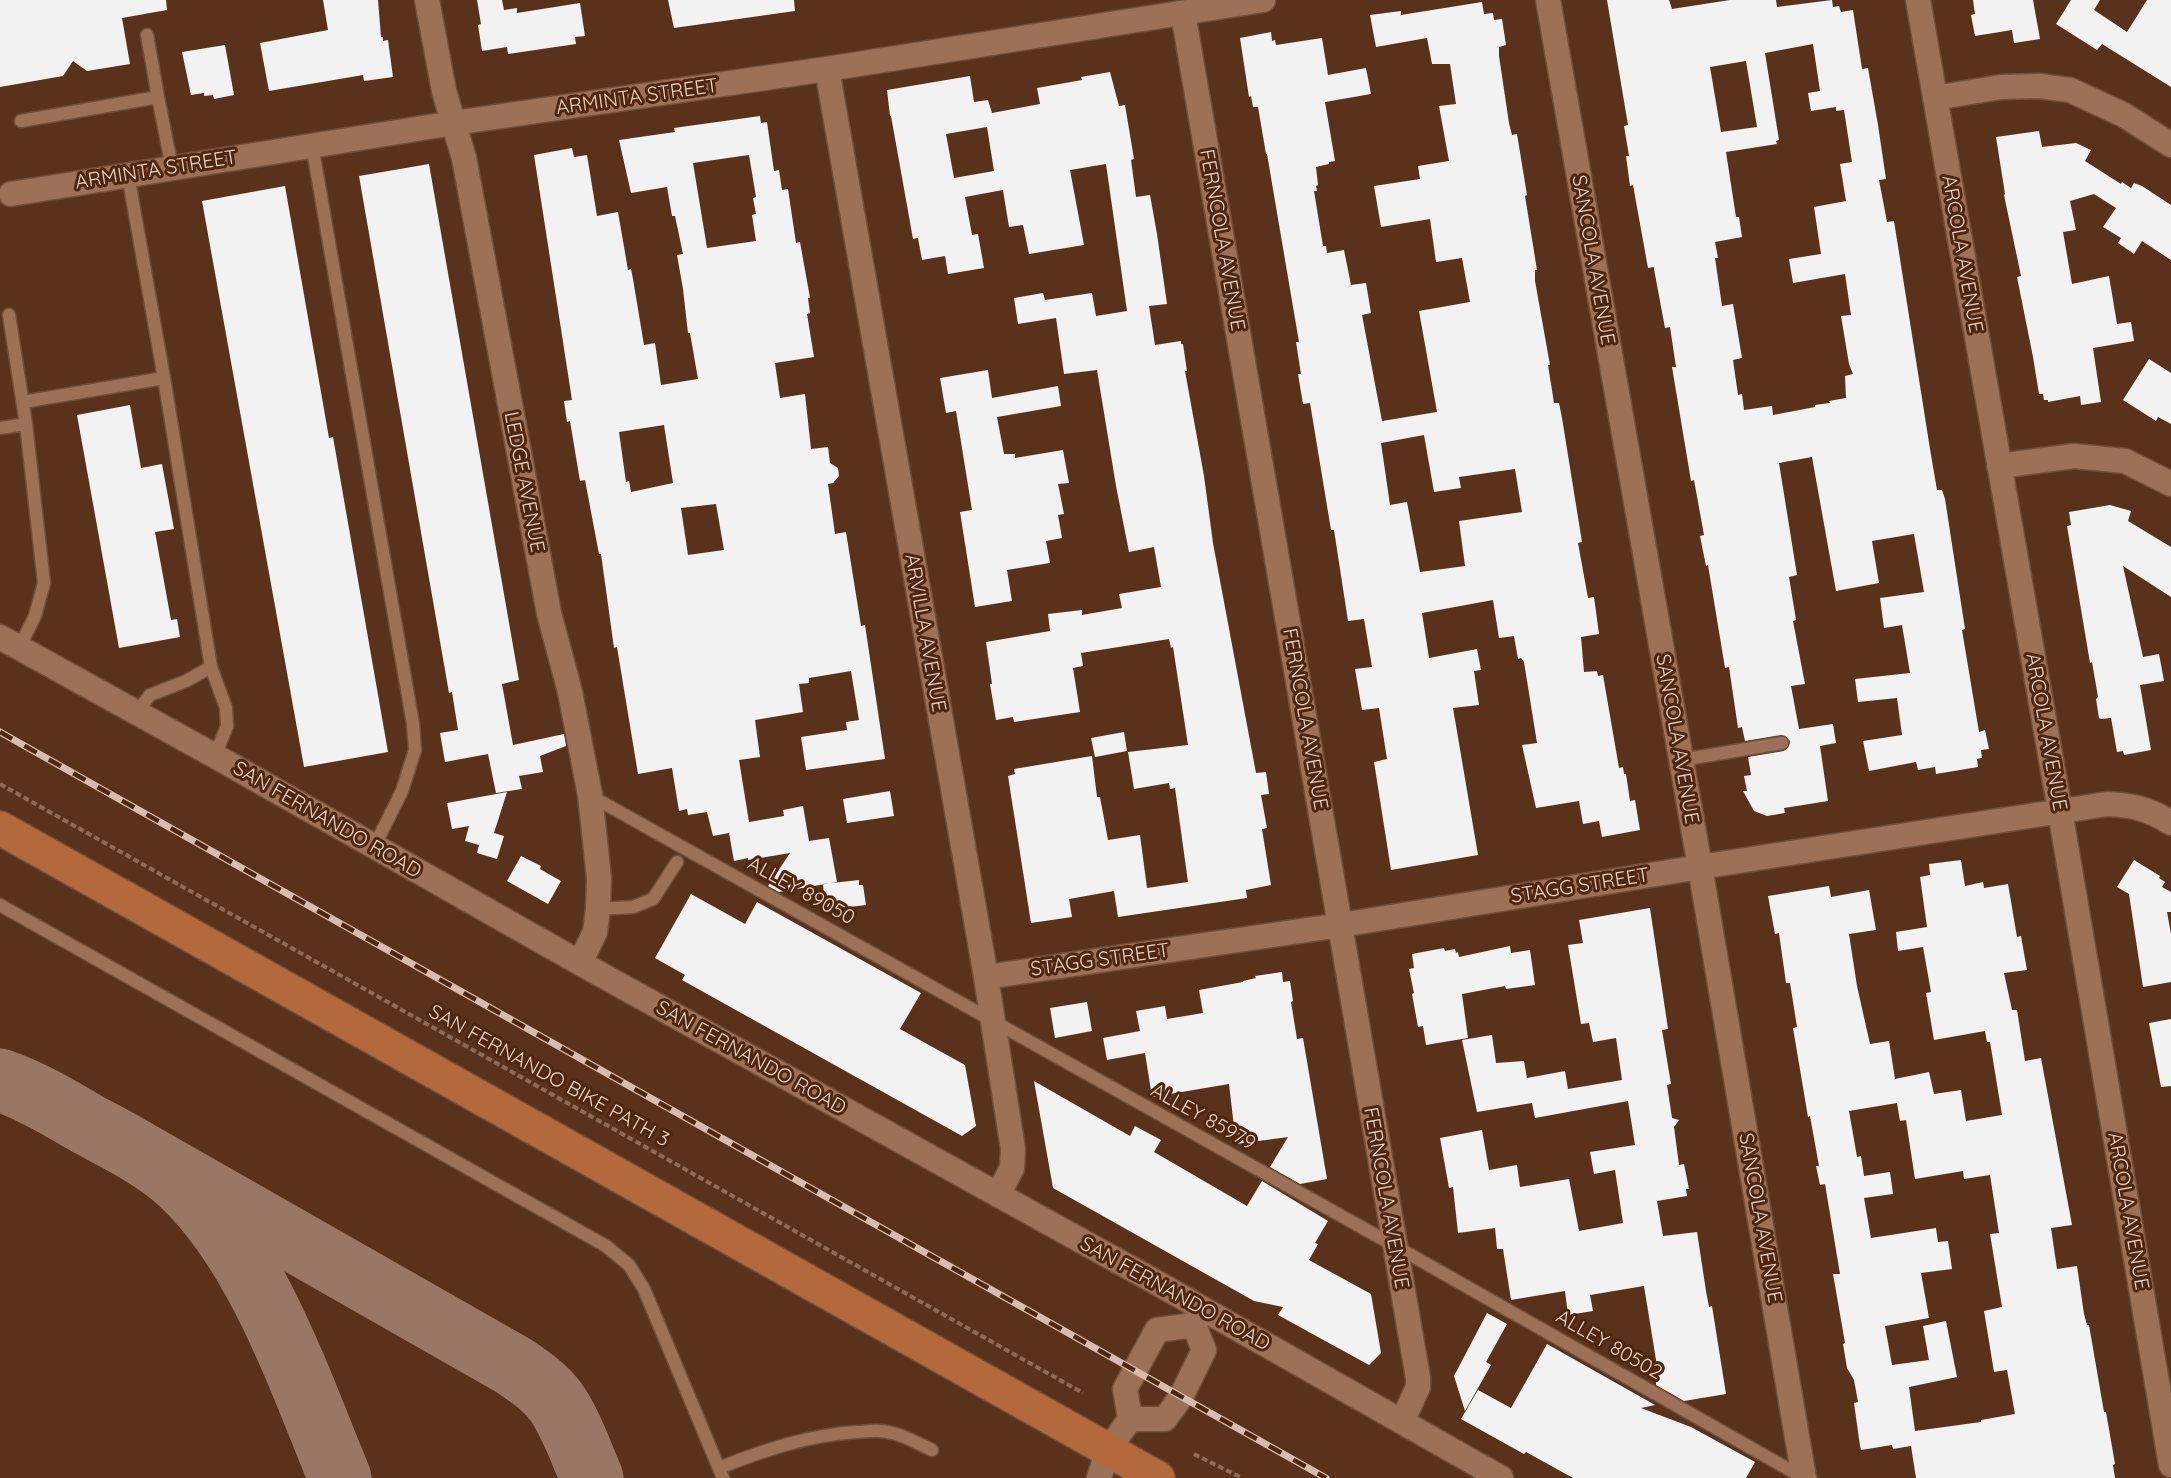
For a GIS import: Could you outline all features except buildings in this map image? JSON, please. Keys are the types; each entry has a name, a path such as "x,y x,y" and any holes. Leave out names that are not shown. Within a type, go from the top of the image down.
{"main road":[{"path":"0,828 1104,1464 1158,1478"}],"street":[{"name":"LEDGE AVENUE","path":"427,0 444,91 464,158 549,613 570,692 590,795 599,878 598,909 595,932 580,963"},
{"name":"ARMINTA STREET","path":"10,194 454,123 827,69 1263,0"},
{"name":"SANCOLA AVENUE","path":"1548,0 1700,867 1804,1478"},
{"name":"ARCOLA AVENUE","path":"1917,0 2060,811 2171,1465"},
{"name":"FERNCOLA AVENUE","path":"1183,13 1418,1378 1418,1387 1402,1422"},
{"name":"ARVILLA AVENUE","path":"827,69 986,977 1013,1149 1012,1168 998,1195"},
{"path":"1935,98 2001,87 2039,86 2070,90 2124,115 2171,146"},
{"path":"1999,466 2074,456 2125,461 2171,484"},
{"name":"SAN FERNANDO ROAD","path":"10,643 998,1195 1198,1317 1402,1422 1502,1478"},
{"name":"STAGG STREET","path":"986,977 1341,925 2107,804 2131,805 2154,812 2171,823"},
{"path":"1104,1464 1130,1419 1125,1389 1157,1330 1198,1317 1204,1350 1181,1397 1165,1419 1130,1419"}],"lane":[{"path":"147,35 172,168"},
{"path":"21,121 158,97"},
{"path":"312,145 413,724 415,750 402,790 374,847"},
{"path":"128,175 211,667 226,708 227,726 215,756"},
{"path":"9,315 26,424 44,584 34,616 10,643"},
{"path":"22,402 164,378"},
{"path":"0,428 26,424"},
{"path":"136,713 150,695 186,681 211,667"},
{"path":"1681,760 1782,743"},
{"name":"ALLEY 89050","path":"590,795 993,1022"},
{"path":"598,909 633,907 652,900 677,862"},
{"path":"0,905 606,1246 629,1265 644,1289 721,1473 785,1444 840,1433 880,1431 903,1436 932,1450"},
{"name":"ALLEY 85979","path":"993,1022 1395,1246"},
{"name":"ALLEY 80502","path":"1395,1246 1804,1478"}],"path":[{"name":"SAN FERNANDO BIKE PATH 3","path":"0,784 1083,1393"},
{"path":"1194,1454 1242,1478"}],"taxiway":[{"path":"0,1080 46,1100 149,1159 171,1174 208,1212 233,1246 274,1321 340,1478"},
{"path":"142,1154 526,1374 547,1392 562,1411 592,1478"}],"railway":[{"path":"0,732 1326,1478"}]}
